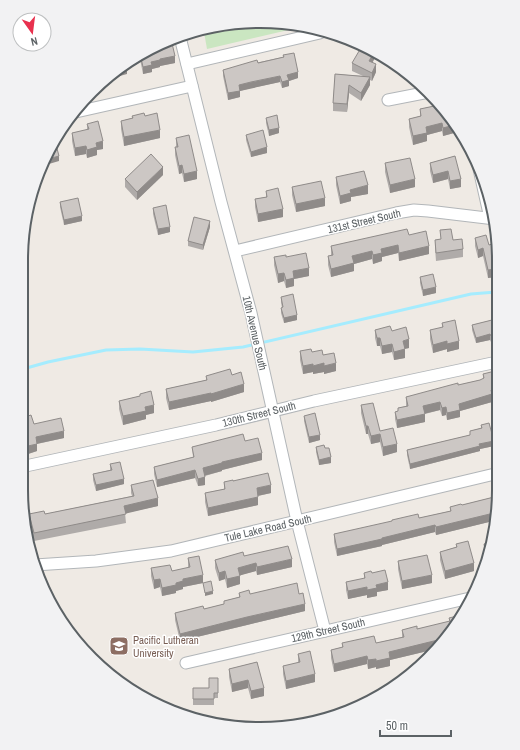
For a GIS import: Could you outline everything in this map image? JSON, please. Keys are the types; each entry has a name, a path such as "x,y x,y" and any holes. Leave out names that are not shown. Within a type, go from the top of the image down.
{"street":[{"path":"187,64 314,34"},
{"name":"10th Avenue South","path":"181,42 221,202 251,313 272,410 325,631"},
{"path":"83,110 192,86"},
{"path":"388,100 421,94"},
{"name":"131st Street South","path":"235,251 414,210 488,218"},
{"name":"130th Street South","path":"28,465 216,425 272,410 492,363"},
{"name":"Tule Lake Road South","path":"40,565 96,561 158,553 492,475"},
{"name":"129th Street South","path":"186,663 465,599"}],"green space":[{"path":"245,28 275,28 289,30 207,49 204,35 215,32"}],"building":[{"path":"172,45 175,56 151,62 152,65 143,67 142,61"},
{"path":"359,50 372,57 369,61 376,64 372,73 352,63"},
{"path":"294,53 298,72 287,75 289,80 282,82 280,76 251,82 239,85 240,91 228,93 223,70 257,60 258,63"},
{"path":"335,74 370,77 361,93 349,85 347,104 333,103"},
{"path":"433,106 449,126 443,128 442,123 426,127 427,133 413,136 409,119 421,116 420,109"},
{"path":"144,113 145,116 157,113 160,130 124,137 121,121"},
{"path":"277,115 279,128 269,130 266,118"},
{"path":"98,121 103,141 96,143 97,147 87,150 86,146 75,148 72,133 89,129 87,124"},
{"path":"263,130 267,147 251,152 246,135"},
{"path":"189,135 197,171 184,174 182,165 179,166 175,147 178,147 176,138"},
{"path":"57,148 59,156 52,158"},
{"path":"151,154 163,167 137,192 125,179"},
{"path":"455,156 461,179 450,181 448,171 433,175 430,163"},
{"path":"410,158 415,179 390,185 385,163"},
{"path":"364,171 368,185 350,190 351,193 340,196 336,177"},
{"path":"321,181 325,198 296,204 292,187"},
{"path":"278,188 283,209 258,214 255,199 267,197 266,191"},
{"path":"78,198 82,216 64,220 60,202"},
{"path":"166,205 170,227 158,229 153,208"},
{"path":"194,217 210,221 203,245 188,241"},
{"path":"407,229 409,235 426,231 429,246 399,253 398,245 381,249 382,253 373,255 372,251 352,256 354,263 331,269 328,256 333,255 331,246"},
{"path":"451,229 453,240 462,239 463,249 436,253 435,240 441,239 440,230"},
{"path":"486,235 489,245 492,244 492,269 488,270 483,248 478,250 475,238"},
{"path":"306,253 309,268 293,271 294,278 286,280 284,273 278,274 274,257 286,255 286,257"},
{"path":"433,274 436,287 423,290 420,277"},
{"path":"293,294 297,315 284,318 281,308 283,307 281,297"},
{"path":"455,320 459,341 447,344 447,341 433,345 430,330 443,327 442,323"},
{"path":"492,320 492,336 490,334 476,338 472,325"},
{"path":"390,326 392,331 406,327 409,339 403,341 405,349 394,352 392,344 382,346 380,338 377,338 375,330"},
{"path":"311,349 312,352 322,350 323,355 334,353 336,363 324,366 324,363 313,366 313,364 303,366 300,351"},
{"path":"230,369 232,375 241,372 244,384 211,394 169,402 166,389 207,380 206,376"},
{"path":"492,372 492,394 459,404 460,410 447,413 446,407 442,408 440,402 423,406 425,414 397,420 395,412 398,411 398,408 408,406 406,397 458,383 458,385 480,380 484,378 483,374"},
{"path":"151,391 154,405 145,407 146,411 123,416 119,401 140,396 140,394"},
{"path":"373,403 380,431 393,428 397,444 383,447 380,434 371,436 368,426 366,426 361,405"},
{"path":"315,413 320,435 309,437 304,416"},
{"path":"31,415 34,424 61,418 64,431 36,437 37,444 28,446 28,416"},
{"path":"489,423 492,434 492,441 479,444 480,446 410,464 407,450 470,435 470,431 482,428 481,425"},
{"path":"243,434 245,441 258,438 262,453 203,468 205,477 198,479 195,470 157,480 154,467 194,457 192,447"},
{"path":"324,445 325,448 329,448 331,457 319,460 316,447"},
{"path":"120,462 124,479 96,485 93,474 112,470 110,464"},
{"path":"268,473 271,485 257,488 258,497 208,508 205,493 225,489 224,482"},
{"path":"153,480 158,498 124,506 126,514 34,533 29,514 44,511 45,514 134,496 131,485"},
{"path":"492,498 491,514 436,527 435,525 337,549 334,534 418,514 419,518 451,511 450,507"},
{"path":"468,541 474,563 445,571 440,552 457,547 456,544"},
{"path":"288,546 292,559 257,567 256,563 238,568 240,576 227,579 225,571 219,573 215,560 243,552 244,556"},
{"path":"427,555 432,575 402,581 398,561"},
{"path":"199,556 203,575 183,579 183,581 176,583 176,585 162,588 160,579 154,580 151,568 170,565 172,571 190,567 188,558"},
{"path":"385,570 388,582 376,585 377,588 367,590 367,587 348,591 346,582 365,578 364,573"},
{"path":"211,581 213,591 205,593 203,583"},
{"path":"297,583 299,594 303,593 305,604 180,634 175,613 203,606 204,609 224,604 224,601 240,597 239,593 249,590 250,594"},
{"path":"454,617 436,640 389,652 390,658 376,661 376,659 368,660 367,656 334,664 331,650 343,647 342,643 374,636 376,643 404,637 402,630 417,626 417,629 450,621 449,618"},
{"path":"310,651 315,674 286,681 283,666 300,662 298,654"},
{"path":"257,662 264,688 251,691 248,680 232,684 229,669"},
{"path":"209,678 218,678 218,693 214,693 214,699 193,699 193,688 209,688"}],"waterway":[{"path":"28,368 106,350 140,349 193,352 243,347 471,294 492,292"}],"place":[{"name":"Pacific Lutheran University","path":"119,646"}]}
